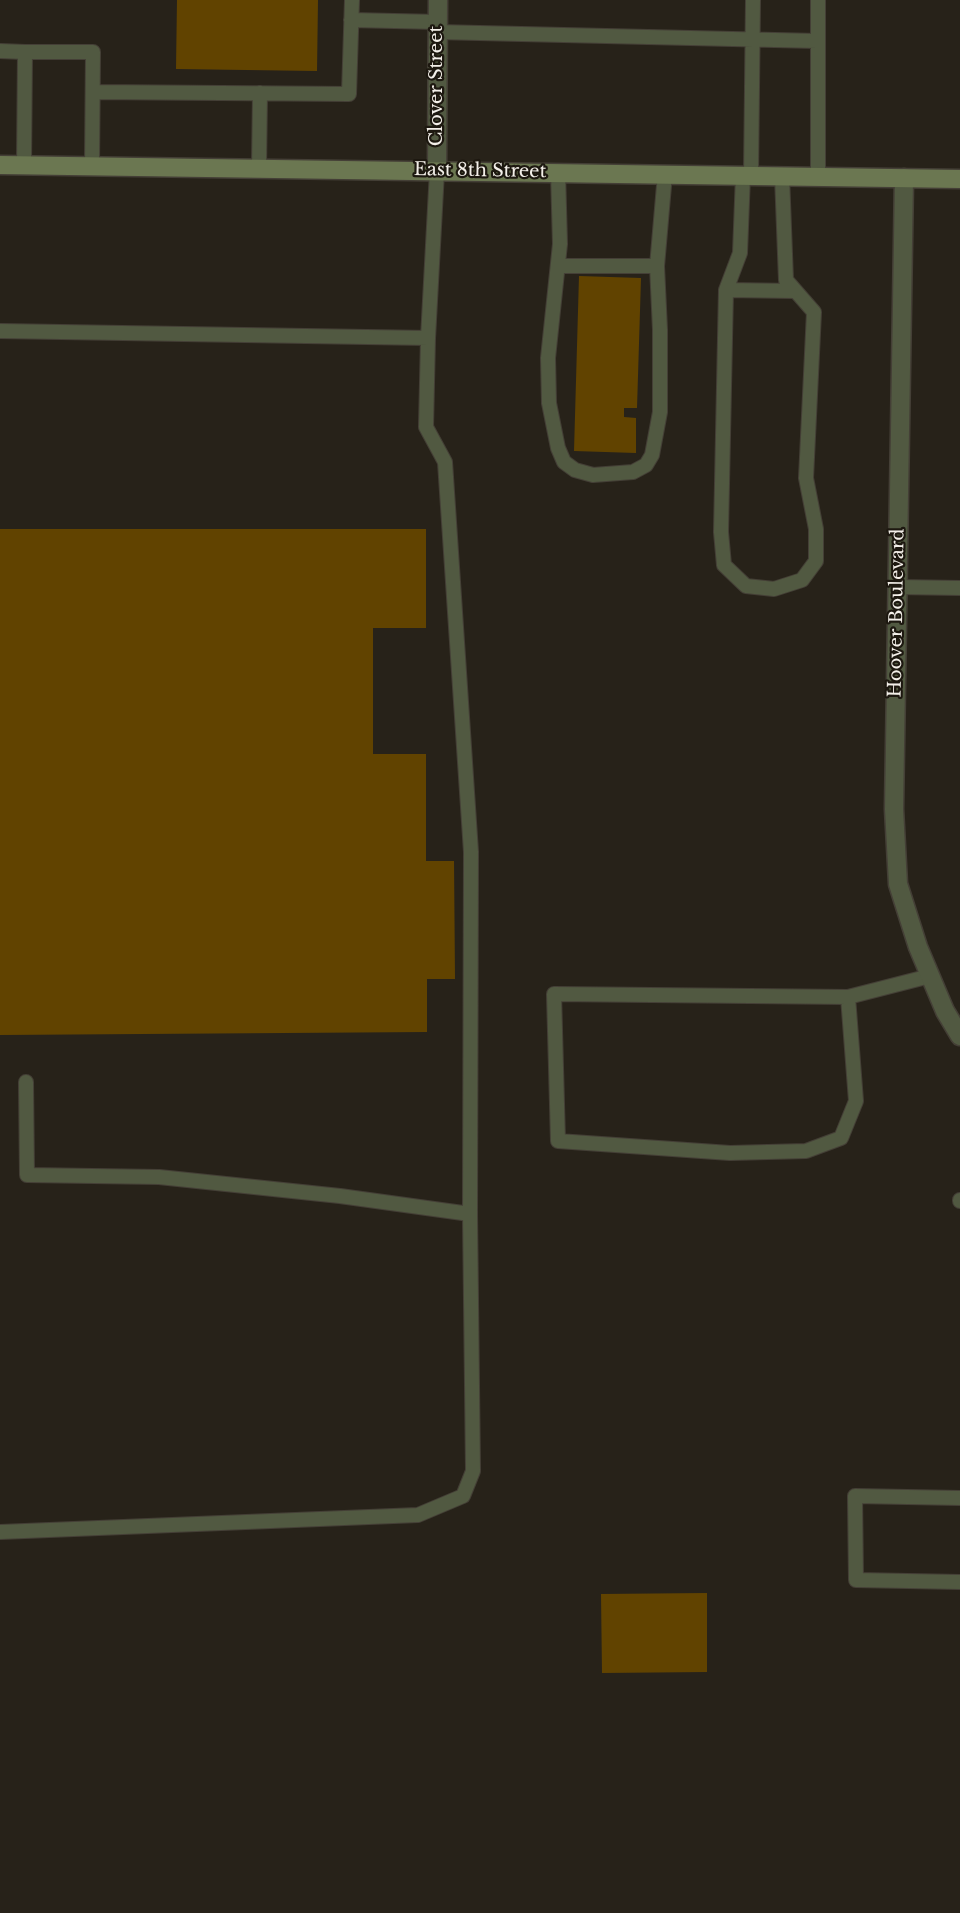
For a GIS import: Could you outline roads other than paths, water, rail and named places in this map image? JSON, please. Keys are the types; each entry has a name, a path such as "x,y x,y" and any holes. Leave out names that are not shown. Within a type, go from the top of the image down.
{"main road":[{"name":"East 8th Street","path":"0,165 960,179"}],"street":[{"name":"Clover Street","path":"437,171 438,0"},
{"name":"Hoover Boulevard","path":"904,178 894,809 898,884 918,947 945,1011 960,1036"}],"lane":[{"path":"93,92 349,94 352,0"},
{"path":"753,0 747,175 740,254 726,290 721,532 724,565 746,586 774,589 802,580 816,561 816,530 806,478 814,312 786,280 782,176"},
{"path":"818,0 818,177"},
{"path":"351,20 438,27 817,41"},
{"path":"0,51 93,52 92,166"},
{"path":"24,165 25,52"},
{"path":"258,168 260,93"},
{"path":"0,1532 418,1515 463,1496 473,1471 470,1214 471,852 445,462 426,427 428,338 437,171"},
{"path":"558,172 560,244 548,358 549,402 552,424 564,462 575,470 593,475 633,472 646,465 652,455 660,412 657,266 665,174"},
{"path":"558,266 657,266"},
{"path":"726,290 795,291"},
{"path":"0,332 428,338"},
{"path":"897,587 960,588"},
{"path":"848,997 856,1101 841,1138 806,1151 730,1153 558,1141 554,994 848,997 930,976"},
{"path":"26,1082 27,1175 159,1177 340,1196 470,1214"},
{"path":"960,1498 855,1496 856,1580 960,1582"}]}
